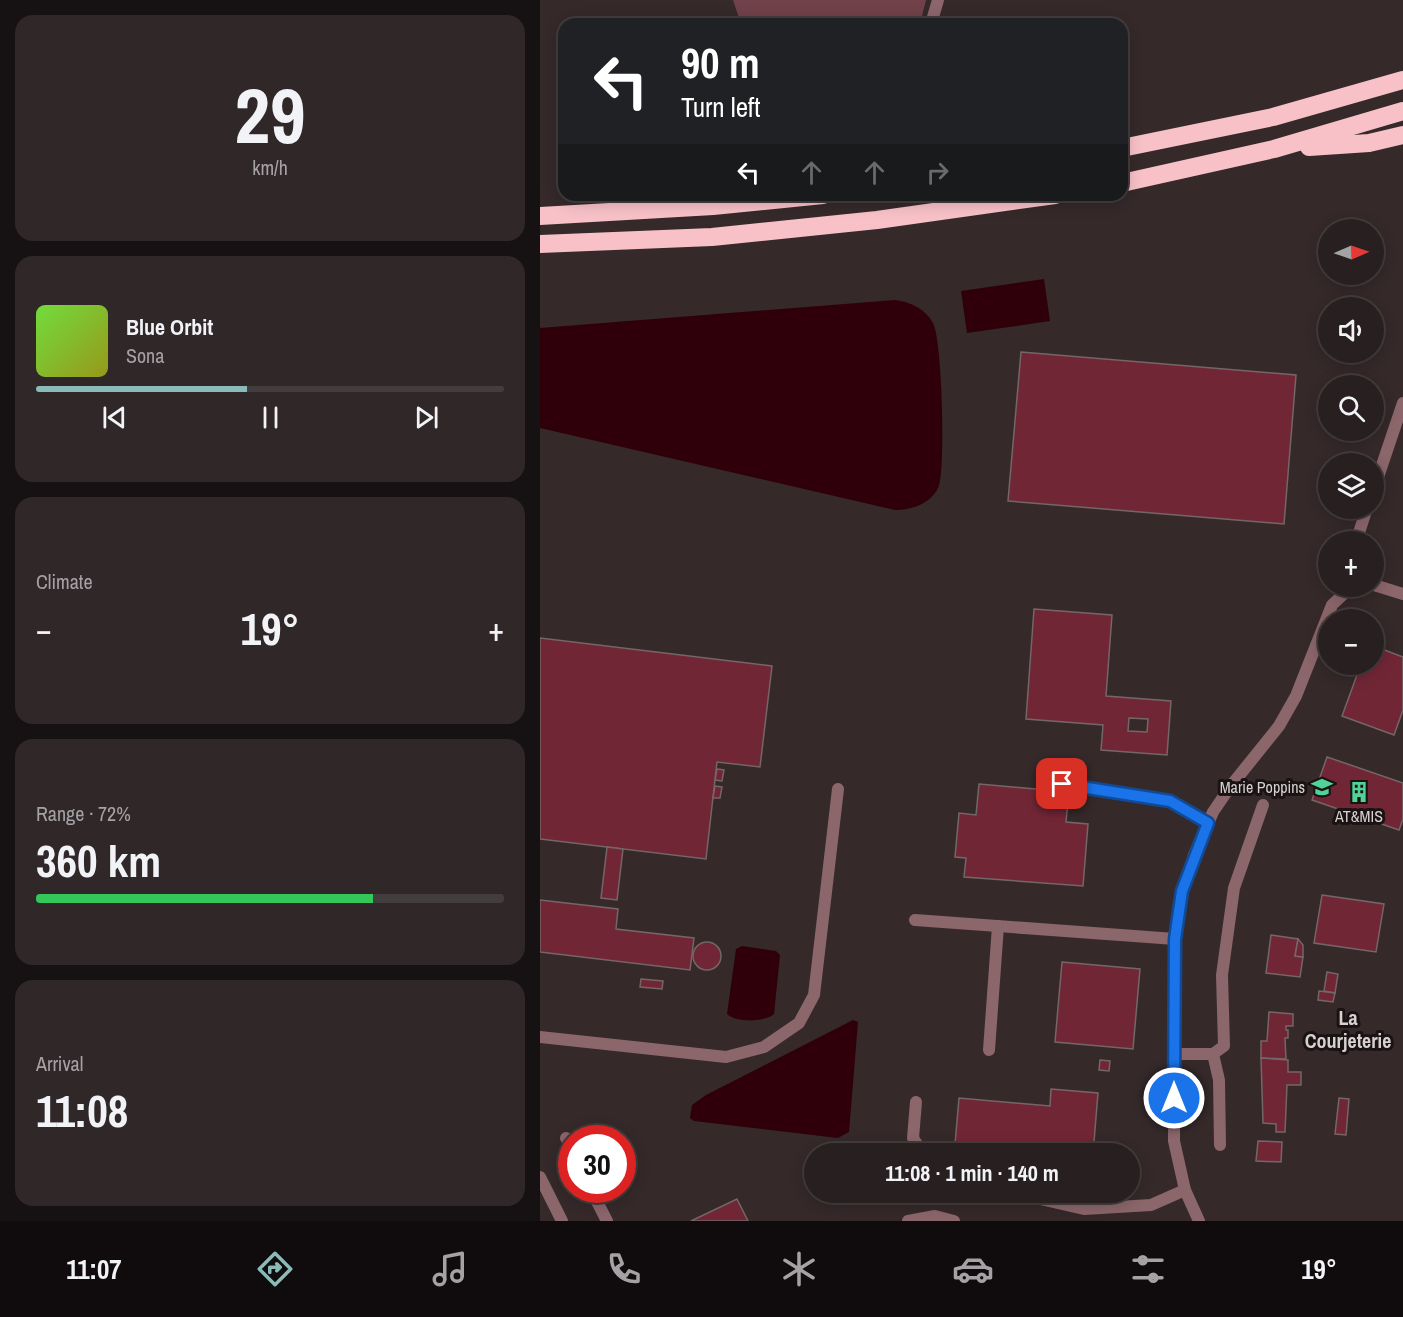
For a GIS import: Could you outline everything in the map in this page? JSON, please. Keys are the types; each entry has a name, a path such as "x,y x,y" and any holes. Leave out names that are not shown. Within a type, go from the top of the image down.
{"highway":[{"path":"1128,147 1273,117 1403,80"},
{"path":"1128,182 1274,149 1403,111"},
{"path":"1274,149 1369,143 1403,135"},
{"path":"540,216 763,201"},
{"path":"540,244 712,237 877,220 1012,201"}],"street":[{"path":"933,18 938,0"},
{"path":"1384,459 1403,403"},
{"path":"1384,588 1403,594"},
{"path":"1199,1221 1185,1190 1174,1141 1175,939 1182,891 1208,823 1230,787 1279,726 1296,696 1332,605 1340,597"},
{"path":"1062,784 1170,801 1208,823"},
{"path":"540,1037 726,1057 764,1047 799,1023 814,996 837,789"},
{"path":"1174,1054 1213,1054 1224,1046 1222,975 1234,888 1263,805"},
{"path":"915,920 1175,939"},
{"path":"988,1050 998,926"},
{"path":"1213,1054 1219,1080 1220,1145"},
{"path":"916,1102 913,1138 916,1143"},
{"path":"540,1177 562,1221"},
{"path":"1058,1203 1084,1209 1151,1205 1185,1190"},
{"path":"598,1203 607,1221"},
{"path":"908,1221 935,1216 954,1221"}],"shaded area":[{"path":"733,0 926,0 922,18 739,18"},
{"path":"1044,279 1050,321 967,333 961,291"},
{"path":"895,300 917,307 930,318 936,334 939,353 942,433 940,477 935,494 914,507 895,510 540,428 540,328"},
{"path":"742,946 776,951 780,955 774,1014 770,1017 743,1020 727,1014 736,949"},
{"path":"853,1020 858,1022 849,1132 838,1138 694,1121 690,1118 692,1105 706,1095"}],"building":[{"path":"1021,352 1296,375 1284,524 1008,501"},
{"path":"1034,609 1112,615 1106,696 1171,701 1167,755 1101,750 1103,725 1026,719","holes":["1129,718 1148,719 1147,732 1128,731"]},
{"path":"540,638 772,666 760,767 717,762 706,859 540,839"},
{"path":"1384,650 1403,657 1403,710 1394,735 1342,716 1357,675 1384,675"},
{"name":"AT&MIS","path":"1327,757 1403,783 1403,819 1399,830 1312,800"},
{"path":"717,769 724,770 722,781 715,780"},
{"path":"979,784 1069,792 1066,822 1088,824 1083,886 964,877 966,858 955,857 959,813 976,815"},
{"path":"715,786 722,787 720,798 713,798"},
{"path":"607,847 623,849 617,900 601,898"},
{"path":"1322,895 1384,904 1376,952 1314,943"},
{"path":"540,900 618,909 616,929 694,938 690,970 540,952"},
{"path":"1271,935 1298,939 1295,956 1303,957 1300,977 1266,973"},
{"path":"1298,939 1303,945 1303,957 1295,956"},
{"path":"707,942 717,946 721,956 717,966 707,970 697,966 693,956 697,946"},
{"path":"1062,962 1140,969 1133,1049 1055,1042"},
{"path":"1327,972 1338,974 1335,993 1324,991"},
{"path":"641,979 663,981 662,989 640,987"},
{"path":"1319,991 1335,993 1333,1002 1318,1000"},
{"path":"1269,1012 1293,1014 1293,1026 1286,1026 1288,1038 1285,1038 1286,1059 1261,1058 1261,1041 1267,1041"},
{"path":"1261,1058 1288,1060 1288,1072 1301,1072 1301,1085 1287,1085 1285,1132 1276,1132 1276,1124 1263,1123"},
{"path":"1100,1060 1110,1061 1109,1071 1099,1070"},
{"path":"1051,1089 1098,1093 1094,1143 955,1143 959,1098 1050,1106"},
{"path":"1339,1098 1349,1099 1346,1135 1335,1134"},
{"path":"1258,1141 1282,1142 1281,1162 1256,1161"},
{"path":"737,1199 748,1221 691,1221"}],"place":[{"name":"Marie Poppins","path":"1322,787"},
{"name":"AT&MIS","path":"1359,792"}],"district":[{"name":"La Courjeterie","path":"1348,1030"}],"route":[{"path":"1062,784 1170,801 1208,823 1182,891 1175,939 1174,1098"}]}
